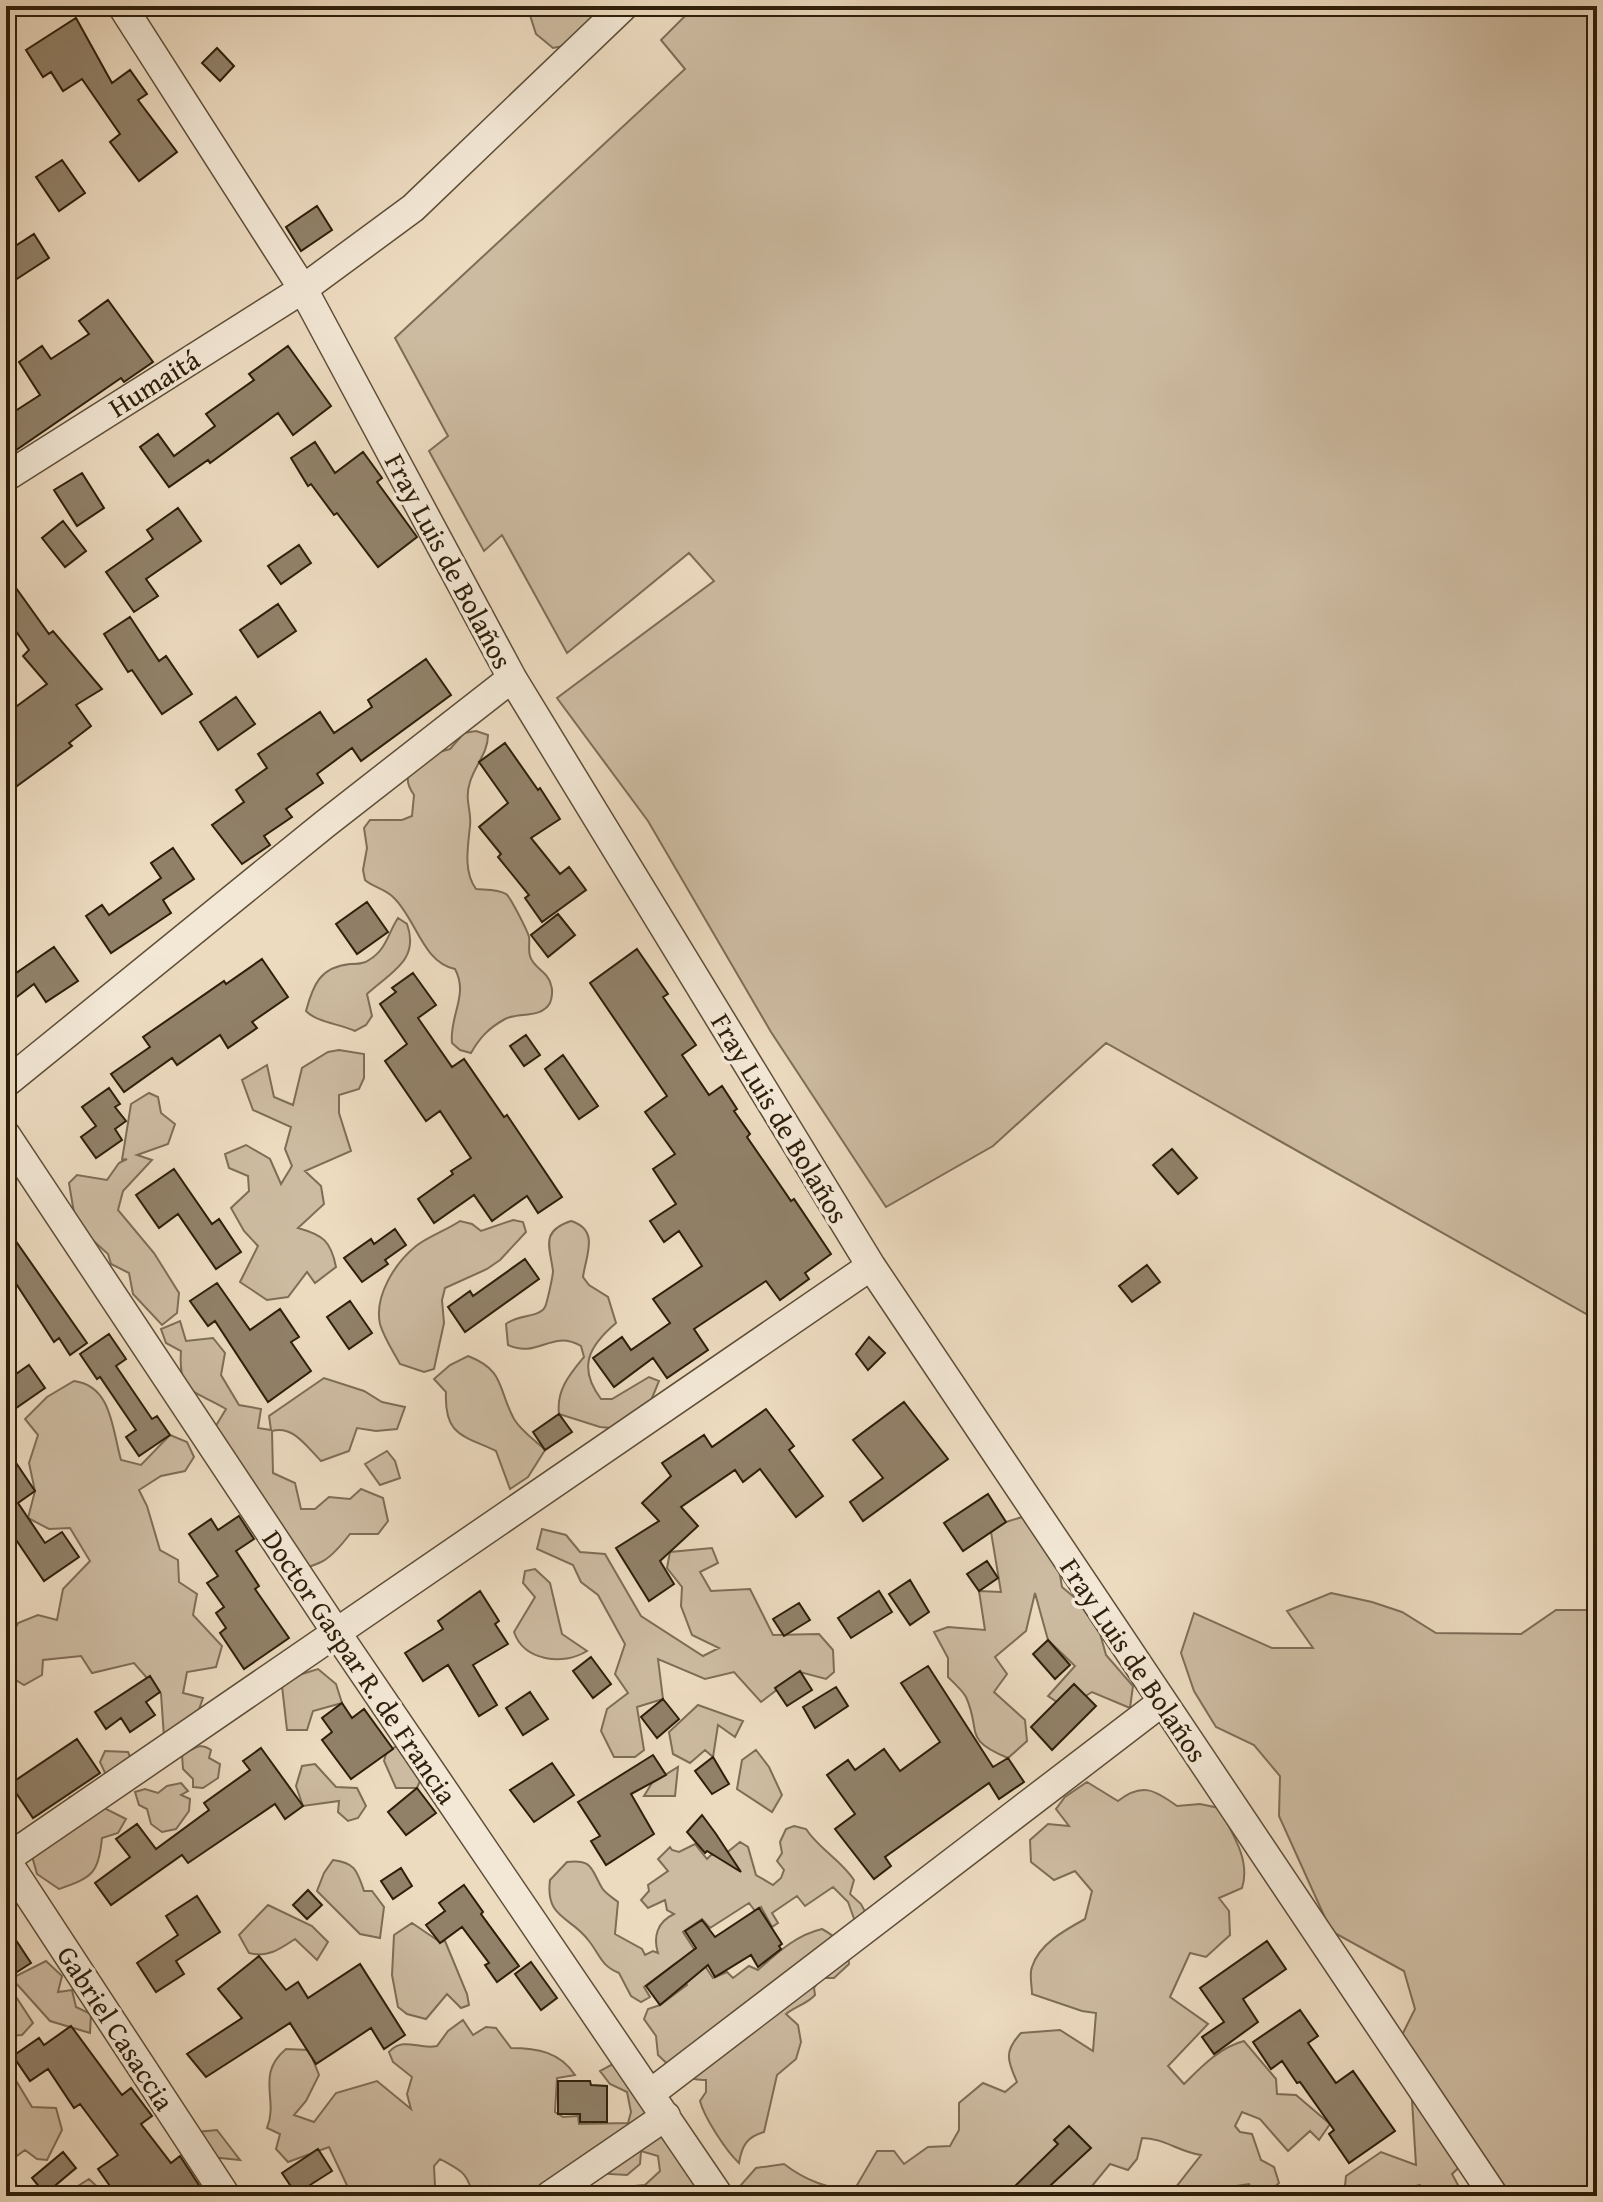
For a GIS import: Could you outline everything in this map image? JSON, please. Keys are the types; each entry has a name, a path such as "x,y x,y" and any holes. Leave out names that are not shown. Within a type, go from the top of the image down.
{"street":[{"name":"Fray Luis de Bolaños","path":"122,6 303,289 512,678 871,1266 1490,2195"},
{"name":"Humaitá","path":"6,477 303,289 413,208 624,6"},
{"path":"6,1083 325,824 512,678"},
{"name":"Doctor Gaspar R. de Francia","path":"6,1135 336,1632 719,2196"},
{"path":"6,1859 871,1266"},
{"path":"651,2093 1162,1702"},
{"name":"Gabriel Casaccia","path":"6,1859 226,2196"},
{"path":"549,2196 666,2116"}],"shaded area":[{"path":"527,6 611,6 574,44 553,48 536,34"},
{"path":"695,6 1597,6 1597,1320 1106,1043 993,1146 886,1207 771,1032 648,821 557,698 714,581 689,553 567,653 502,535 484,551 429,451 448,436 395,338 685,69 661,40"},
{"path":"476,731 488,735 486,748 468,788 469,875 476,889 499,891 508,896 528,934 529,954 534,964 547,976 552,992 546,1008 499,1022 485,1033 471,1053 460,1050 452,1043 460,988 455,969 435,958 401,906 390,894 365,880 363,870 367,848 364,828 370,820 402,820 412,816 414,795 408,776 417,758 450,749 464,733"},
{"path":"398,918 407,924 410,947 394,972 367,994 372,1016 366,1025 355,1031 310,1015 306,1011 319,979 331,969 365,962 375,956"},
{"path":"339,1050 364,1054 364,1078 359,1089 339,1095 339,1113 351,1151 305,1171 321,1186 324,1204 298,1228 324,1240 336,1267 315,1283 307,1272 288,1297 267,1300 240,1282 258,1246 244,1231 231,1208 249,1191 248,1176 229,1168 225,1154 246,1145 270,1159 281,1184 292,1166 285,1149 291,1127 253,1110 242,1080 267,1065 274,1097 293,1105 302,1068 328,1052"},
{"path":"149,1093 158,1097 161,1113 175,1124 168,1144 137,1155 152,1160 123,1191 118,1210 154,1253 179,1293 177,1313 162,1325 133,1294 129,1273 111,1264 108,1254 76,1225 69,1183 77,1175 107,1180 119,1163 127,1159 122,1160 131,1104"},
{"path":"513,1220 523,1222 526,1232 500,1260 445,1288 442,1300 444,1323 434,1369 424,1372 400,1364 384,1334 379,1313 383,1291 401,1261 421,1242 460,1221 472,1224 481,1231"},
{"path":"571,1221 586,1230 588,1237 583,1277 589,1285 608,1297 616,1323 599,1340 589,1358 589,1377 594,1387 601,1399 612,1399 649,1377 659,1381 650,1403 611,1428 559,1414 562,1390 584,1357 581,1346 561,1341 528,1349 508,1345 506,1324 538,1313 545,1307 553,1271 549,1241 555,1230"},
{"path":"180,1321 186,1341 213,1338 225,1353 221,1375 239,1405 261,1409 258,1428 271,1430 269,1416 324,1378 364,1391 382,1402 405,1407 397,1429 376,1431 357,1428 349,1451 321,1461 293,1434 272,1431 273,1473 295,1483 301,1509 315,1509 329,1497 350,1499 361,1489 383,1498 388,1521 378,1534 350,1534 324,1560 290,1572 214,1429 226,1409 190,1389 182,1376 181,1351 166,1343 161,1329"},
{"path":"468,1356 495,1374 514,1419 545,1450 528,1477 510,1489 496,1451 465,1437 452,1425 446,1406 446,1392 434,1379 450,1365"},
{"path":"74,1381 87,1385 103,1400 121,1460 141,1465 170,1435 187,1442 194,1457 185,1471 161,1476 139,1490 160,1550 178,1560 179,1582 197,1594 193,1615 222,1646 216,1667 187,1672 183,1693 203,1698 183,1754 203,1746 211,1750 209,1758 220,1764 218,1778 203,1788 193,1787 193,1779 183,1769 182,1755 164,1737 161,1694 134,1663 92,1673 81,1656 43,1660 42,1675 24,1685 6,1674 6,1647 18,1623 38,1615 57,1620 63,1589 90,1561 70,1528 49,1529 28,1518 35,1491 29,1463 38,1435 25,1419 47,1397"},
{"path":"387,1451 395,1461 400,1478 380,1485 365,1464"},
{"path":"1022,1517 1055,1545 1062,1587 1095,1615 1106,1655 1133,1686 1130,1708 1092,1692 1066,1708 1048,1696 1075,1666 1048,1640 1035,1593 1026,1631 995,1657 1007,1674 994,1692 1025,1720 1027,1741 1008,1758 984,1746 979,1740 966,1697 948,1677 948,1658 934,1632 948,1627 985,1630 979,1591 1001,1592 991,1532 1006,1522"},
{"path":"542,1529 566,1535 580,1552 605,1554 641,1616 703,1656 719,1648 692,1635 681,1606 682,1587 667,1568 670,1552 712,1548 718,1563 700,1572 711,1591 750,1589 773,1635 819,1634 833,1650 834,1672 826,1679 800,1672 761,1702 734,1672 705,1679 658,1659 663,1699 637,1707 644,1750 635,1757 614,1757 601,1731 607,1709 628,1693 615,1674 625,1644 598,1595 581,1582 573,1565 537,1549"},
{"path":"535,1569 550,1583 562,1634 587,1651 567,1658 545,1658 535,1655 519,1642 514,1632 535,1597 523,1583 525,1571"},
{"path":"1331,1593 1402,1612 1436,1633 1521,1634 1556,1610 1595,1610 1597,1605 1597,2196 1497,2196 1467,2160 1452,2174 1464,2196 1431,2196 1420,2185 1378,2193 1345,2186 1346,2176 1381,2152 1416,2165 1411,2084 1396,2047 1415,2009 1404,1971 1331,1931 1279,1816 1280,1776 1254,1745 1216,1727 1194,1691 1181,1653 1194,1613 1272,1648 1313,1648 1287,1611"},
{"path":"318,1669 336,1684 342,1703 313,1711 307,1730 287,1730 282,1686"},
{"path":"698,1705 743,1721 735,1737 718,1725 713,1757 705,1750 690,1763 673,1754 669,1732"},
{"path":"404,1744 425,1769 417,1788 396,1788 384,1761 387,1750"},
{"path":"756,1750 769,1767 782,1795 772,1812 737,1789 742,1760"},
{"path":"105,1751 128,1752 133,1763 102,1807 126,1819 118,1833 102,1838 98,1860 91,1873 59,1889 37,1874 30,1849 70,1797 94,1792 106,1775 100,1762"},
{"path":"315,1764 336,1787 357,1788 366,1806 358,1818 348,1821 338,1812 339,1801 303,1806 296,1786 302,1766"},
{"path":"678,1767 675,1796 644,1796 652,1783"},
{"path":"1087,1782 1118,1801 1134,1792 1148,1790 1177,1806 1200,1804 1219,1808 1239,1847 1244,1878 1242,1888 1219,1898 1229,1911 1230,1935 1206,1957 1190,1953 1170,1997 1208,2024 1168,2066 1184,2084 1219,2053 1244,2041 1276,2079 1277,2094 1296,2095 1330,2124 1319,2140 1310,2131 1288,2151 1260,2119 1242,2112 1235,2126 1240,2132 1252,2134 1261,2160 1274,2167 1279,2183 1265,2196 1255,2196 1249,2184 1223,2188 1209,2196 1169,2196 1201,2155 1142,2138 1137,2159 1128,2170 1110,2164 1087,2192 1090,2196 741,2196 740,2186 756,2168 784,2164 817,2182 853,2192 877,2151 894,2151 904,2164 928,2147 950,2146 959,2130 959,2103 983,2083 1005,2092 1017,2082 1009,2056 1012,2045 1021,2033 1060,2030 1093,2051 1096,2013 1032,1994 1031,1977 1040,1951 1061,1933 1085,1919 1092,1891 1075,1871 1054,1880 1031,1862 1030,1840 1048,1824 1069,1826 1056,1809 1065,1797"},
{"path":"181,1783 188,1791 181,1795 190,1799 189,1811 176,1829 162,1832 151,1824 147,1809 139,1805 135,1792 145,1789 158,1793 167,1786"},
{"path":"794,1826 806,1829 849,1873 854,1880 850,1894 861,1904 870,1921 857,1927 848,1902 833,1887 805,1906 797,1896 772,1913 778,1923 772,1927 761,1907 755,1911 749,1903 710,1928 702,1919 683,1932 713,1978 727,1972 733,1978 749,1966 758,1970 795,1940 822,1929 832,1935 847,1953 849,1964 834,1978 821,1978 814,1988 815,1995 786,2014 798,2025 801,2042 796,2059 777,2075 764,2132 746,2143 739,2163 716,2134 702,2108 700,2101 706,2092 706,2080 685,2076 658,2055 656,2036 644,2019 648,2009 660,2005 687,1985 675,1964 644,1987 650,1997 641,2002 631,1996 619,1973 604,1963 582,1933 555,1910 551,1902 550,1880 567,1862 587,1864 603,1890 618,1902 615,1934 642,1949 645,1955 653,1951 658,1953 658,1930 674,1914 667,1910 665,1900 648,1908 641,1900 649,1891 648,1885 668,1871 658,1859 670,1847 679,1852 695,1844 707,1859 711,1855 725,1854 740,1842 748,1847 756,1875 773,1885 784,1870 777,1861 782,1853 780,1842 786,1829"},
{"path":"333,1860 351,1866 364,1891 372,1891 384,1907 380,1938 360,1934 317,1891"},
{"path":"268,1905 312,1926 328,1942 317,1960 295,1939 268,1953 249,1953 239,1935"},
{"path":"412,1923 440,1942 445,1941 469,2005 461,2008 447,1994 426,2019 407,2014 398,2007 392,1975 394,1935"},
{"path":"46,1961 62,1976 58,1992 72,1990 76,2007 91,2014 90,2033 50,2021 15,1982 9,1986 33,2023 22,2035 9,2036 6,2051 6,1981"},
{"path":"463,2020 473,2035 486,2027 496,2028 511,2048 539,2050 555,2056 569,2067 575,2075 557,2078 555,2112 563,2117 578,2116 579,2124 628,2123 631,2112 627,2092 610,2084 600,2071 620,2060 710,2178 688,2196 616,2196 624,2187 645,2185 660,2171 658,2156 641,2151 640,2164 627,2175 593,2173 578,2196 473,2196 462,2173 440,2159 434,2166 432,2196 352,2196 329,2147 288,2162 276,2149 280,2134 267,2128 271,2107 270,2078 272,2068 286,2049 309,2050 319,2075 306,2101 294,2115 314,2122 336,2093 377,2081 411,2109 407,2094 412,2077 393,2062 389,2052 406,2044 437,2046 448,2031"},
{"path":"6,2064 32,2107 56,2108 62,2130 47,2160 37,2159 25,2150 6,2164"},
{"path":"217,2130 240,2160 201,2156 197,2132"},
{"path":"6,2170 24,2196 6,2196"},
{"path":"89,2179 107,2196 70,2196 70,2191"}],"building":[{"path":"76,18 112,83 130,70 147,94 138,100 177,152 139,181 110,142 120,134 82,79 63,91 51,72 43,77 26,50"},
{"path":"217,48 234,66 220,81 202,63"},
{"path":"62,160 85,193 59,211 36,177"},
{"path":"317,206 332,230 301,251 286,227"},
{"path":"34,234 49,258 6,286 6,252"},
{"path":"108,300 153,362 124,382 121,378 6,457 6,417 40,395 19,362 42,346 51,359 89,334 79,321"},
{"path":"288,346 331,406 293,435 278,413 210,463 208,460 169,487 140,447 158,434 174,456 215,426 206,414 254,380 249,374"},
{"path":"315,442 335,473 363,452 382,478 377,482 417,537 378,567 337,513 334,515 311,484 308,486 291,458"},
{"path":"82,473 104,508 77,526 54,490"},
{"path":"178,508 201,541 146,579 158,596 134,612 106,572 153,539 147,530"},
{"path":"63,521 86,551 65,567 42,538"},
{"path":"299,545 311,563 281,584 268,566"},
{"path":"6,574 49,634 53,631 102,689 76,705 91,726 69,743 72,746 6,794 6,714 47,684 23,656 29,650 6,617"},
{"path":"278,604 296,631 258,657 240,630"},
{"path":"130,617 159,661 166,656 192,694 162,714 132,670 128,672 104,634"},
{"path":"426,659 451,695 361,761 352,748 317,774 323,783 286,809 292,817 264,836 270,845 242,864 212,825 244,802 236,790 267,768 258,754 320,712 334,733 372,707 368,700"},
{"path":"236,697 255,724 218,750 200,722"},
{"path":"505,743 560,819 531,838 560,874 569,867 586,890 542,922 525,898 529,895 498,857 501,854 479,827 508,803 479,762"},
{"path":"173,848 194,879 163,900 171,913 111,953 86,916 102,905 109,915 161,878 151,863"},
{"path":"367,902 388,932 357,954 336,924"},
{"path":"558,914 575,935 548,957 531,935"},
{"path":"54,947 78,981 46,1002 34,984 6,1005 6,980"},
{"path":"637,949 668,994 663,997 696,1045 682,1055 709,1095 722,1086 750,1134 747,1137 831,1254 805,1273 809,1279 780,1300 766,1281 694,1329 708,1350 667,1378 653,1358 614,1387 593,1358 622,1337 631,1350 670,1323 653,1299 702,1266 679,1231 664,1242 650,1221 676,1204 653,1169 675,1154 645,1112 667,1096 590,983"},
{"path":"262,959 288,997 252,1022 257,1028 228,1048 220,1035 177,1065 172,1058 124,1092 111,1074 150,1047 143,1037 224,981 226,984"},
{"path":"413,973 436,1005 418,1018 452,1067 464,1059 504,1117 507,1115 562,1197 538,1213 527,1196 492,1221 474,1195 434,1223 418,1199 471,1158 440,1111 426,1121 385,1061 407,1044 380,1004 396,992 392,988"},
{"path":"526,1035 540,1055 524,1066 510,1046"},
{"path":"563,1055 598,1106 579,1119 545,1069"},
{"path":"109,1088 120,1104 115,1107 126,1121 115,1129 122,1140 96,1158 81,1137 96,1126 82,1107"},
{"path":"1172,1149 1197,1178 1178,1194 1153,1165"},
{"path":"174,1169 212,1224 219,1219 241,1252 216,1269 178,1214 159,1228 136,1195"},
{"path":"6,1227 87,1343 70,1355 59,1338 54,1342 13,1279 6,1284"},
{"path":"395,1229 406,1245 385,1260 388,1264 362,1282 344,1258 371,1239 374,1244"},
{"path":"525,1259 539,1279 465,1332 448,1307 470,1291 473,1296"},
{"path":"1147,1265 1160,1282 1132,1302 1119,1286"},
{"path":"217,1283 250,1330 280,1309 299,1337 291,1342 311,1371 268,1402 215,1321 208,1326 190,1301"},
{"path":"350,1301 372,1333 349,1349 327,1317"},
{"path":"109,1334 126,1359 116,1366 152,1419 157,1416 170,1435 139,1456 126,1437 136,1430 100,1377 97,1379 80,1354"},
{"path":"869,1337 885,1353 868,1370 856,1354"},
{"path":"29,1365 45,1388 6,1415 6,1381"},
{"path":"904,1402 948,1459 863,1521 850,1502 883,1478 853,1440"},
{"path":"766,1409 794,1446 789,1450 823,1496 796,1517 760,1469 743,1482 735,1470 681,1507 698,1526 660,1561 674,1584 649,1601 616,1548 659,1521 642,1503 671,1476 662,1463 704,1435 712,1447"},
{"path":"559,1414 572,1432 545,1450 533,1432"},
{"path":"6,1448 35,1491 18,1503 45,1543 62,1532 79,1557 44,1581 6,1525"},
{"path":"988,1494 1006,1522 963,1551 944,1523"},
{"path":"239,1516 254,1539 236,1551 259,1586 255,1589 289,1638 244,1669 220,1633 226,1628 216,1613 224,1607 207,1583 218,1576 189,1534 211,1519 218,1530"},
{"path":"987,1561 998,1578 979,1591 967,1574"},
{"path":"910,1580 929,1612 910,1625 889,1594"},
{"path":"480,1591 499,1621 495,1624 508,1644 473,1665 497,1705 479,1716 448,1665 423,1681 405,1653 443,1629 438,1621"},
{"path":"879,1591 892,1612 851,1638 838,1618"},
{"path":"799,1603 810,1620 784,1636 773,1619"},
{"path":"1048,1640 1070,1665 1055,1679 1033,1654"},
{"path":"591,1657 611,1684 593,1698 573,1671"},
{"path":"928,1666 993,1767 1008,1758 1024,1782 999,1799 989,1783 885,1857 891,1866 874,1879 835,1829 855,1814 827,1775 848,1760 855,1770 884,1749 900,1771 940,1742 901,1683"},
{"path":"800,1671 812,1690 787,1706 775,1688"},
{"path":"150,1676 160,1692 146,1702 155,1715 130,1732 121,1718 106,1729 95,1712"},
{"path":"1074,1684 1096,1706 1052,1750 1031,1727"},
{"path":"836,1687 848,1706 815,1728 803,1707"},
{"path":"530,1692 548,1719 523,1735 506,1708"},
{"path":"663,1699 679,1719 657,1738 641,1717"},
{"path":"342,1703 352,1718 364,1709 393,1749 351,1779 322,1740 332,1732 322,1718"},
{"path":"77,1739 100,1773 33,1818 10,1784"},
{"path":"261,1748 303,1806 285,1819 275,1804 188,1863 182,1855 111,1905 95,1883 130,1857 116,1839 137,1824 156,1849 209,1810 204,1803 250,1770 243,1761"},
{"path":"653,1755 666,1775 631,1794 654,1834 606,1865 591,1841 600,1836 578,1802"},
{"path":"713,1757 729,1784 712,1794 695,1771"},
{"path":"552,1763 574,1795 534,1822 510,1790"},
{"path":"417,1788 436,1813 406,1835 388,1812"},
{"path":"702,1815 741,1872 707,1851 705,1853 687,1832"},
{"path":"401,1868 412,1886 393,1899 381,1881"},
{"path":"464,1885 519,1966 497,1982 485,1965 489,1963 462,1927 440,1943 426,1925 445,1911 439,1903"},
{"path":"308,1890 322,1905 307,1919 293,1905"},
{"path":"197,1896 220,1932 176,1961 184,1974 156,1992 137,1963 178,1935 166,1916"},
{"path":"759,1908 782,1944 779,1946 781,1949 758,1967 751,1955 715,1977 708,1965 660,2005 646,1986 696,1948 685,1931 702,1920 715,1937"},
{"path":"6,1925 31,1963 6,1979"},
{"path":"1267,1941 1286,1969 1243,1999 1258,2022 1214,2054 1202,2037 1224,2022 1200,1988"},
{"path":"259,1956 286,1990 298,1982 308,1998 360,1964 405,2035 384,2049 371,2028 316,2064 290,2023 206,2077 187,2054 242,2018 218,1989"},
{"path":"531,1962 557,1998 541,2010 515,1974"},
{"path":"1300,2010 1318,2036 1308,2043 1336,2083 1353,2071 1395,2131 1349,2163 1329,2134 1334,2130 1300,2082 1297,2083 1282,2061 1271,2069 1253,2042"},
{"path":"71,2026 122,2095 131,2088 152,2116 141,2124 171,2163 180,2156 206,2196 117,2196 98,2169 118,2155 80,2104 74,2108 48,2069 30,2081 13,2056 39,2038 44,2045"},
{"path":"558,2081 590,2081 591,2085 607,2086 607,2122 580,2122 580,2114 558,2114"},
{"path":"1069,2126 1091,2148 1039,2196 1025,2196 1015,2186 1058,2144 1054,2140"},
{"path":"318,2149 332,2171 296,2194 282,2173"},
{"path":"63,2152 76,2168 45,2194 32,2178"}]}
